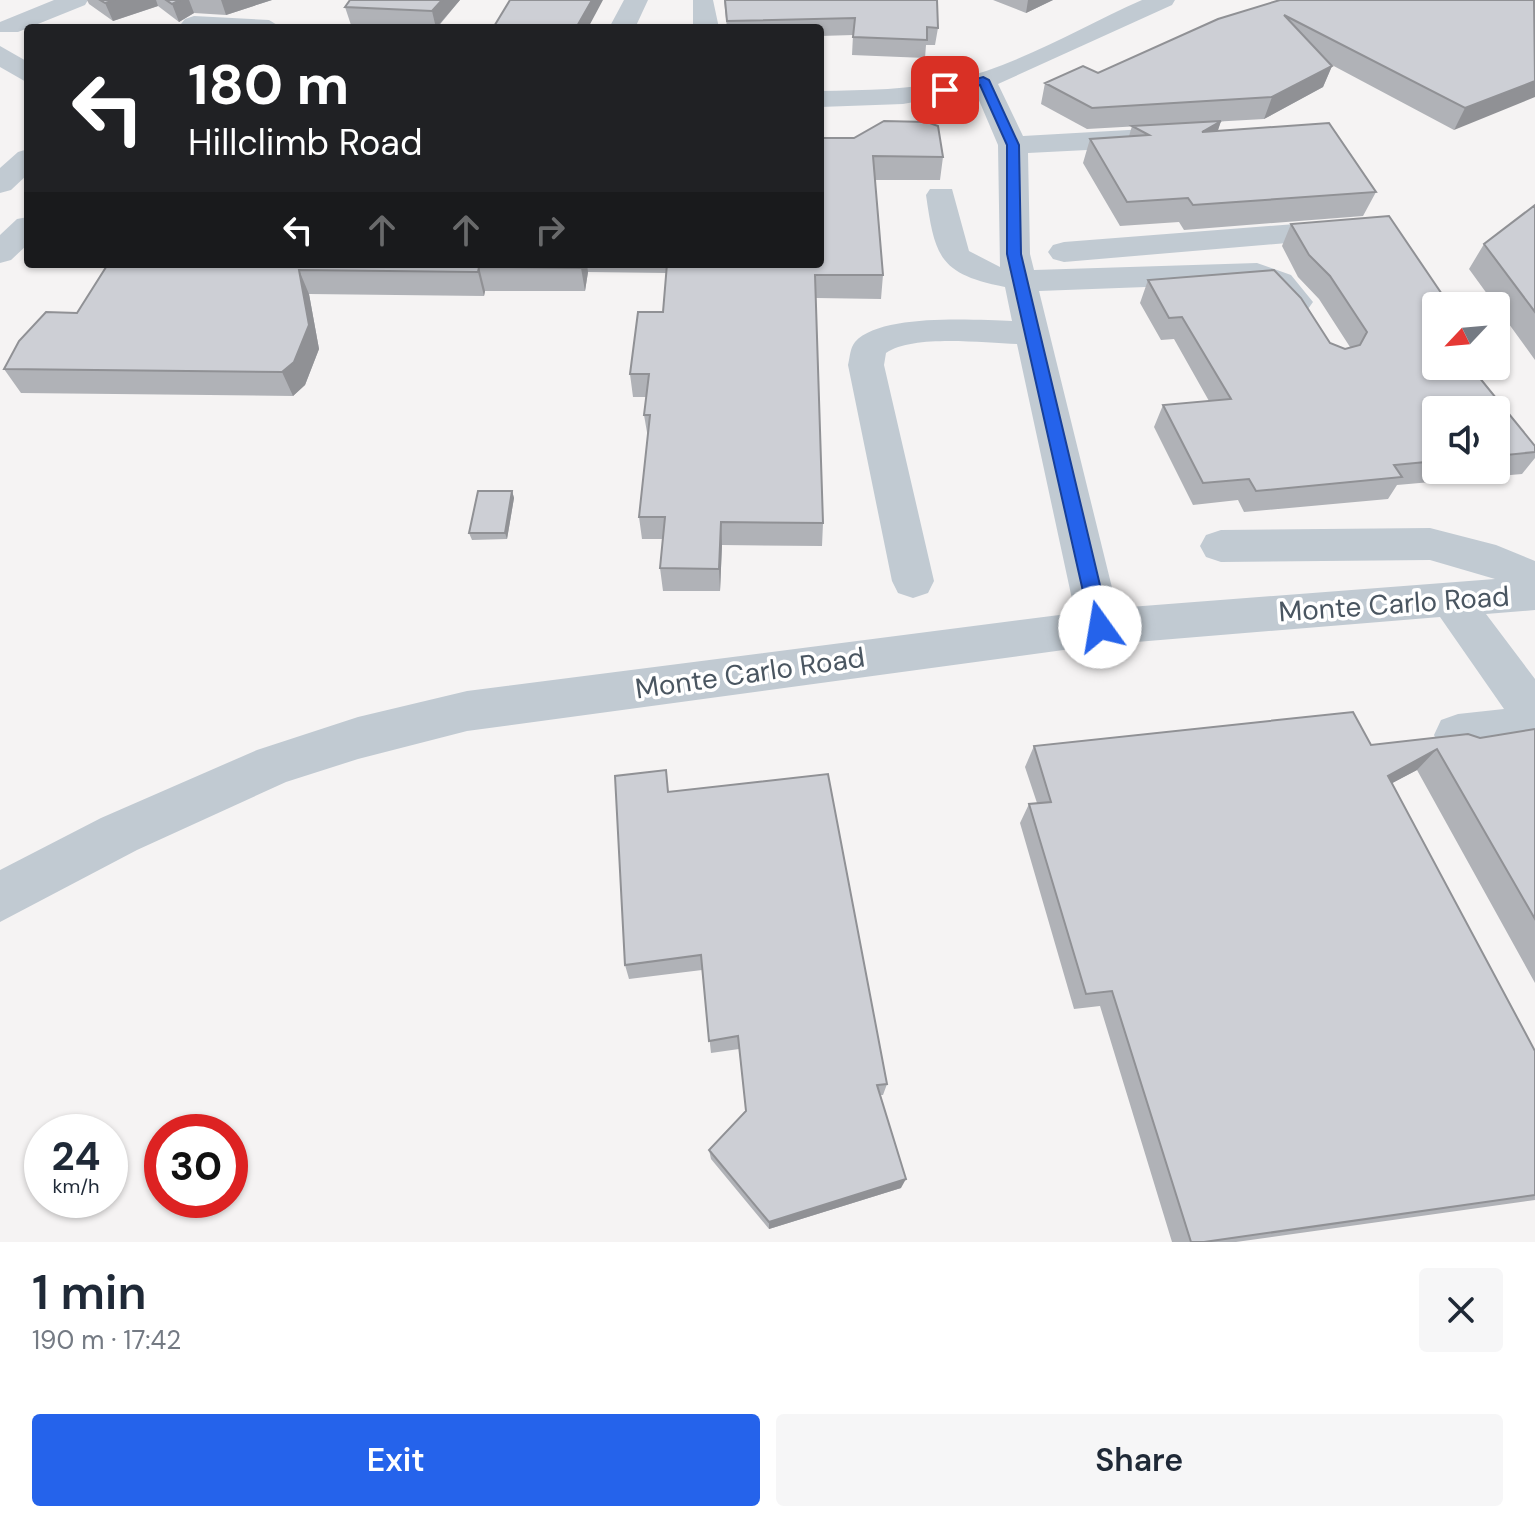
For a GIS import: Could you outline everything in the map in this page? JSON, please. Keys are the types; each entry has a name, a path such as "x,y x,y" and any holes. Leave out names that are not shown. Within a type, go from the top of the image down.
{"street":[{"path":"12,28 76,0"},
{"path":"624,24 636,0"},
{"path":"824,99 878,98 945,90 983,80 1163,0"},
{"path":"0,54 24,72"},
{"path":"983,80 1013,145 1018,266 1100,627"},
{"path":"824,115 829,119 867,126"},
{"path":"1013,145 1180,136"},
{"path":"0,184 24,162"},
{"path":"941,195 949,243 956,257 974,271 994,277 1018,266 1381,227"},
{"path":"0,253 24,230"},
{"path":"1018,266 1088,281 1257,273 1288,291 1316,330"},
{"path":"913,581 866,365 869,348 879,340 906,335 1033,333"},
{"path":"1221,546 1430,544 1496,561 1535,580"},
{"name":"Monte Carlo Road","path":"0,897 119,834 274,765 358,738 467,711 1100,627 1535,593"},
{"path":"1450,598 1535,715"},
{"path":"1458,735 1535,725"}],"building":[{"path":"350,0 442,0 432,11 345,7"},
{"path":"510,0 592,0 578,24 495,24"},
{"path":"725,0 937,0 938,28 927,27 927,40 853,37 855,18 727,21"},
{"path":"1280,0 1534,0 1535,81 1465,108 1284,15 1332,66 1272,97 1092,108 1045,83 1083,66 1098,73 1218,19"},
{"path":"884,121 927,122 938,126 943,157 873,156 883,275 815,275 823,523 721,522 719,569 660,568 665,517 639,517 650,415 644,415 649,374 630,374 638,312 663,312 667,268 824,268 824,138 854,138"},
{"path":"1221,121 1202,132 1329,123 1376,192 1193,205 1188,198 1127,202 1090,139 1149,135 1132,126"},
{"path":"1535,205 1535,312 1484,244"},
{"path":"1389,216 1441,292 1422,292 1422,380 1481,380 1494,396 1422,396 1422,462 1394,465 1402,477 1256,491 1249,479 1203,483 1163,405 1231,399 1182,317 1169,318 1148,280 1274,270 1301,298 1330,343 1345,349 1360,345 1367,332 1330,276 1309,255 1291,224"},
{"path":"105,268 479,268 478,272 299,270 309,325 294,362 282,372 4,369 19,341 46,312 77,313"},
{"path":"1510,415 1535,446 1535,452 1510,455"},
{"path":"478,491 512,491 505,533 469,533"},
{"path":"1353,712 1371,745 1468,734 1480,738 1535,729 1535,919 1437,749 1388,776 1535,1051 1535,1195 1191,1242 1112,991 1086,994 1029,804 1051,802 1034,746"},
{"path":"666,770 668,792 828,774 887,1084 877,1085 906,1179 769,1222 709,1150 746,1111 738,1036 709,1041 701,955 625,965 615,776"}],"route":[{"path":"945,90 983,80 1013,145 1014,254 1100,627"}]}
